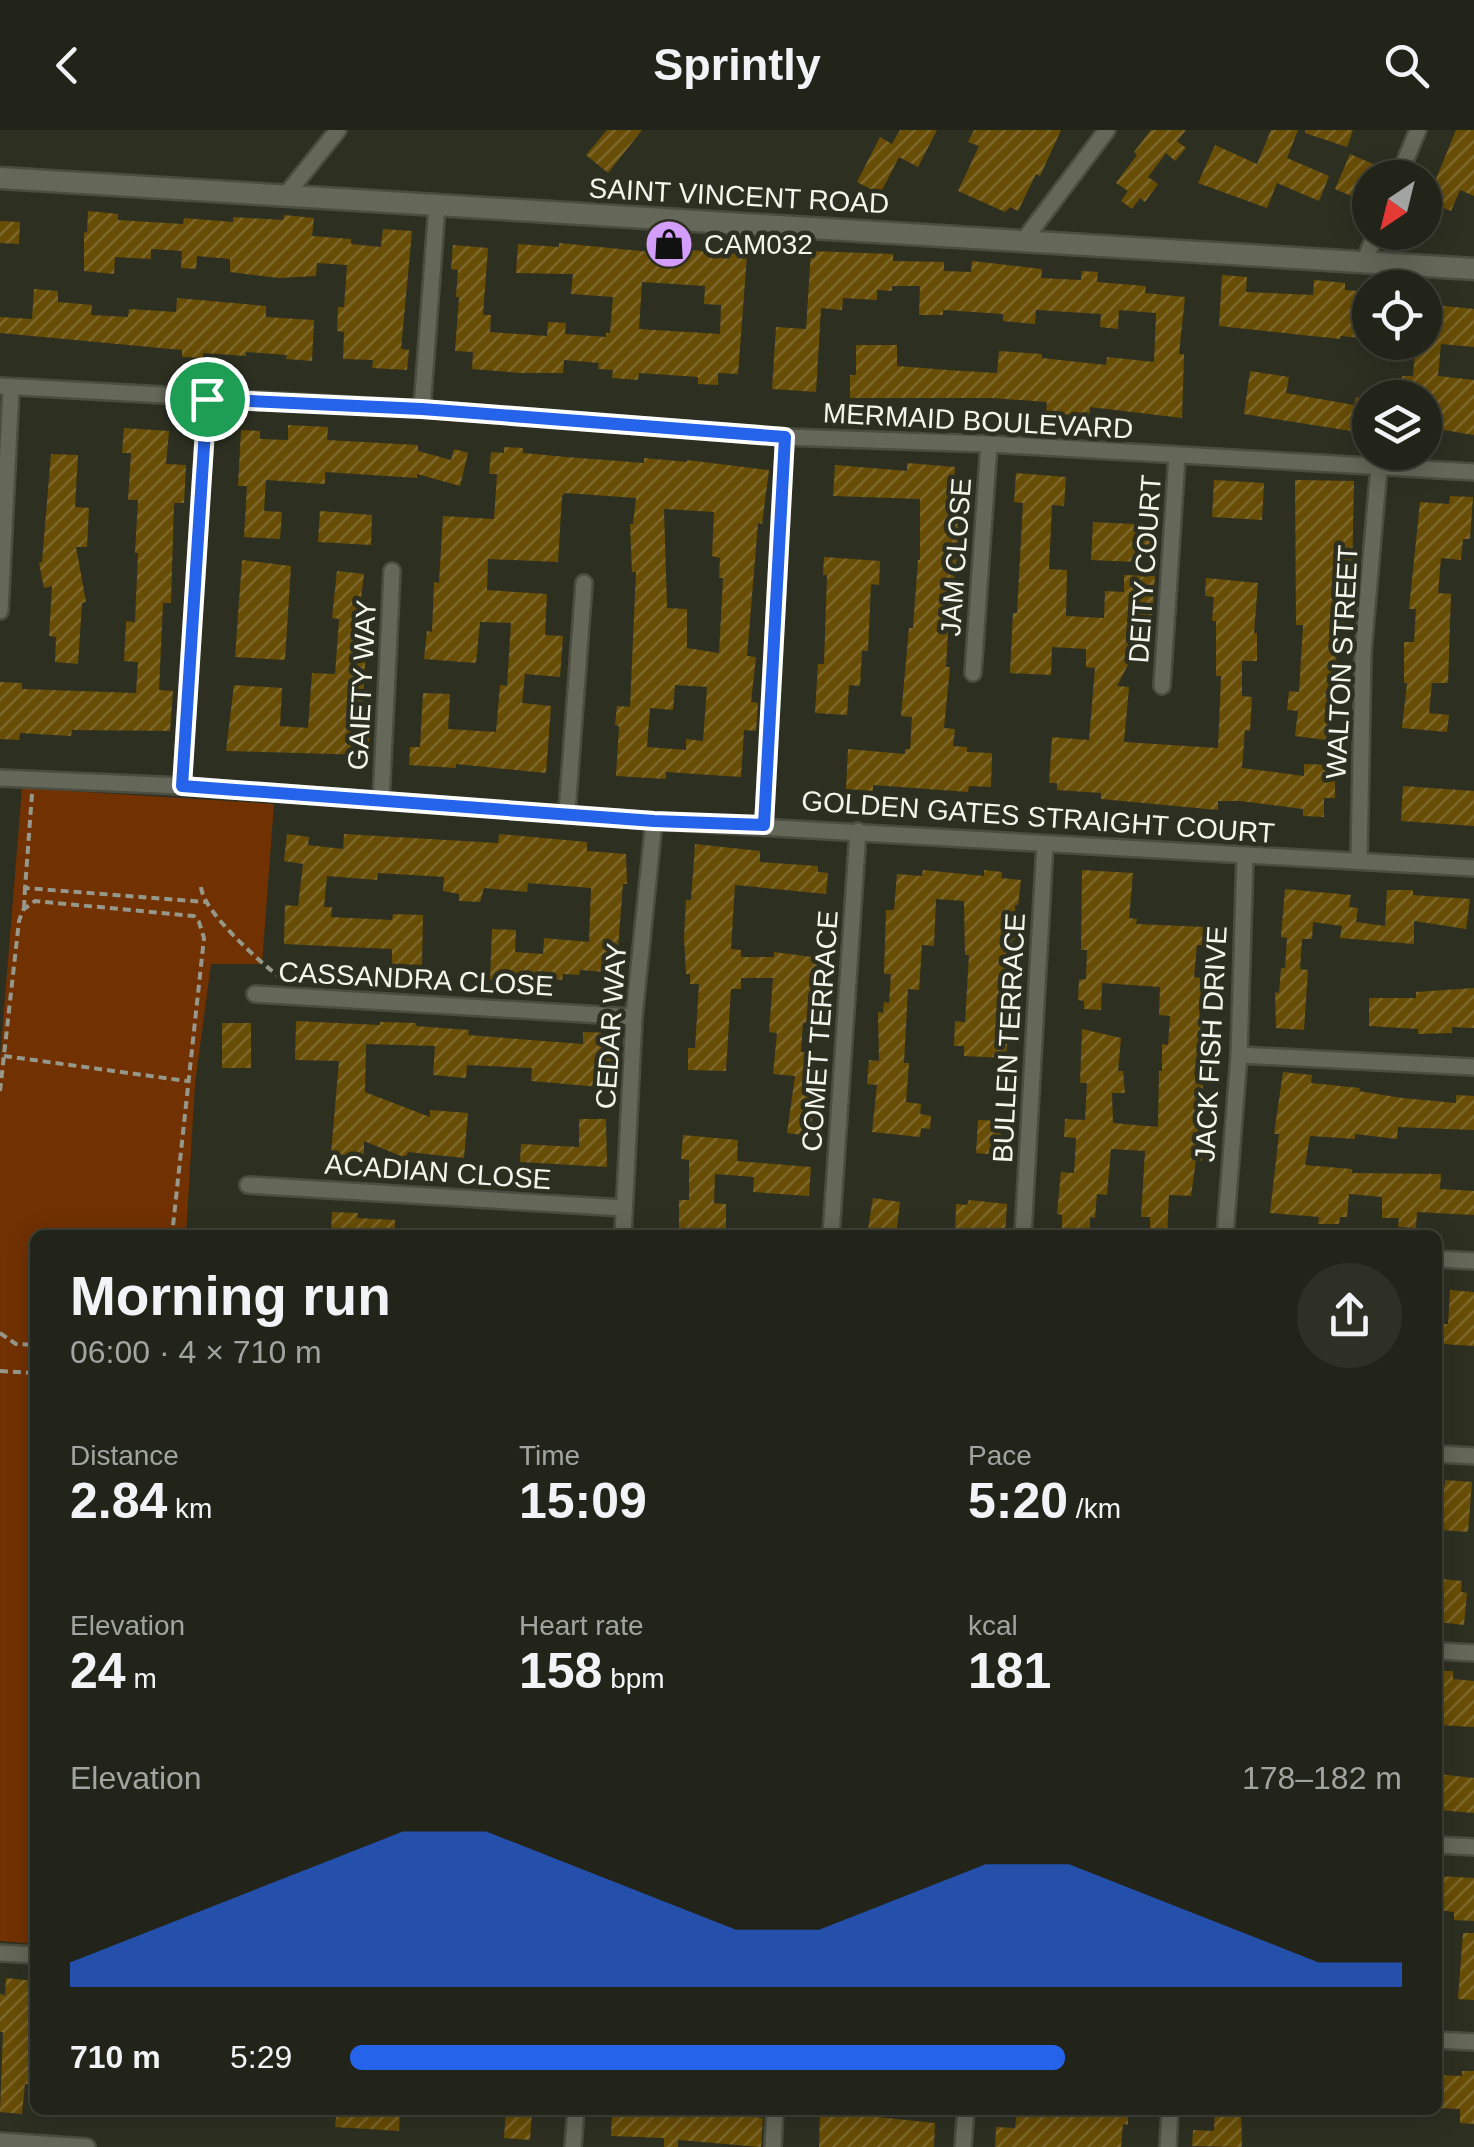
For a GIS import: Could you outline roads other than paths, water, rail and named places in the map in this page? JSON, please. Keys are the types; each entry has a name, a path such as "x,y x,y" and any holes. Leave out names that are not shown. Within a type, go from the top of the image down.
{"street":[{"path":"285,196 338,130"},
{"path":"1024,240 1107,130"},
{"path":"1406,160 1418,130"},
{"name":"SAINT VINCENT ROAD","path":"0,178 1474,269"},
{"path":"422,409 437,206"},
{"path":"1364,263 1369,250"},
{"path":"0,611 6,386"},
{"name":"MERMAID BOULEVARD","path":"6,386 422,409 785,437 989,444 1352,466"},
{"path":"182,786 207,399"},
{"path":"764,825 785,437"},
{"name":"JAM CLOSE","path":"973,673 989,444"},
{"name":"DEITY COURT","path":"1162,686 1177,456"},
{"name":"WALTON STREET","path":"1359,860 1363,652 1379,470"},
{"name":"MERMAID BOULEVARD","path":"1436,470 1474,472"},
{"name":"GAIETY WAY","path":"382,801 392,571"},
{"path":"568,812 584,583"},
{"name":"GOLDEN GATES STRAIGHT COURT","path":"0,778 182,786 654,821 1474,868"},
{"name":"CEDAR WAY","path":"622,1230 634,1017 654,821"},
{"name":"COMET TERRACE","path":"831,1230 858,831"},
{"name":"BULLEN TERRACE","path":"1023,1230 1044,844"},
{"name":"JACK FISH DRIVE","path":"1225,1230 1239,1055 1245,856"},
{"name":"CASSANDRA CLOSE","path":"256,994 634,1017"},
{"path":"1239,1055 1474,1067"},
{"name":"ACADIAN CLOSE","path":"248,1185 624,1208"},
{"path":"1442,1259 1474,1261"},
{"path":"1442,1454 1474,1456"},
{"path":"1442,1651 1474,1653"},
{"path":"1442,1845 1474,1847"},
{"path":"0,1953 30,1955"},
{"path":"1442,2040 1474,2042"},
{"path":"573,2147 576,2115"},
{"path":"773,2147 775,2115"},
{"path":"963,2147 966,2115"},
{"path":"1168,2147 1170,2115"},
{"path":"0,2141 87,2147"}],"place":[{"name":"CAM032","path":"669,244"}]}
